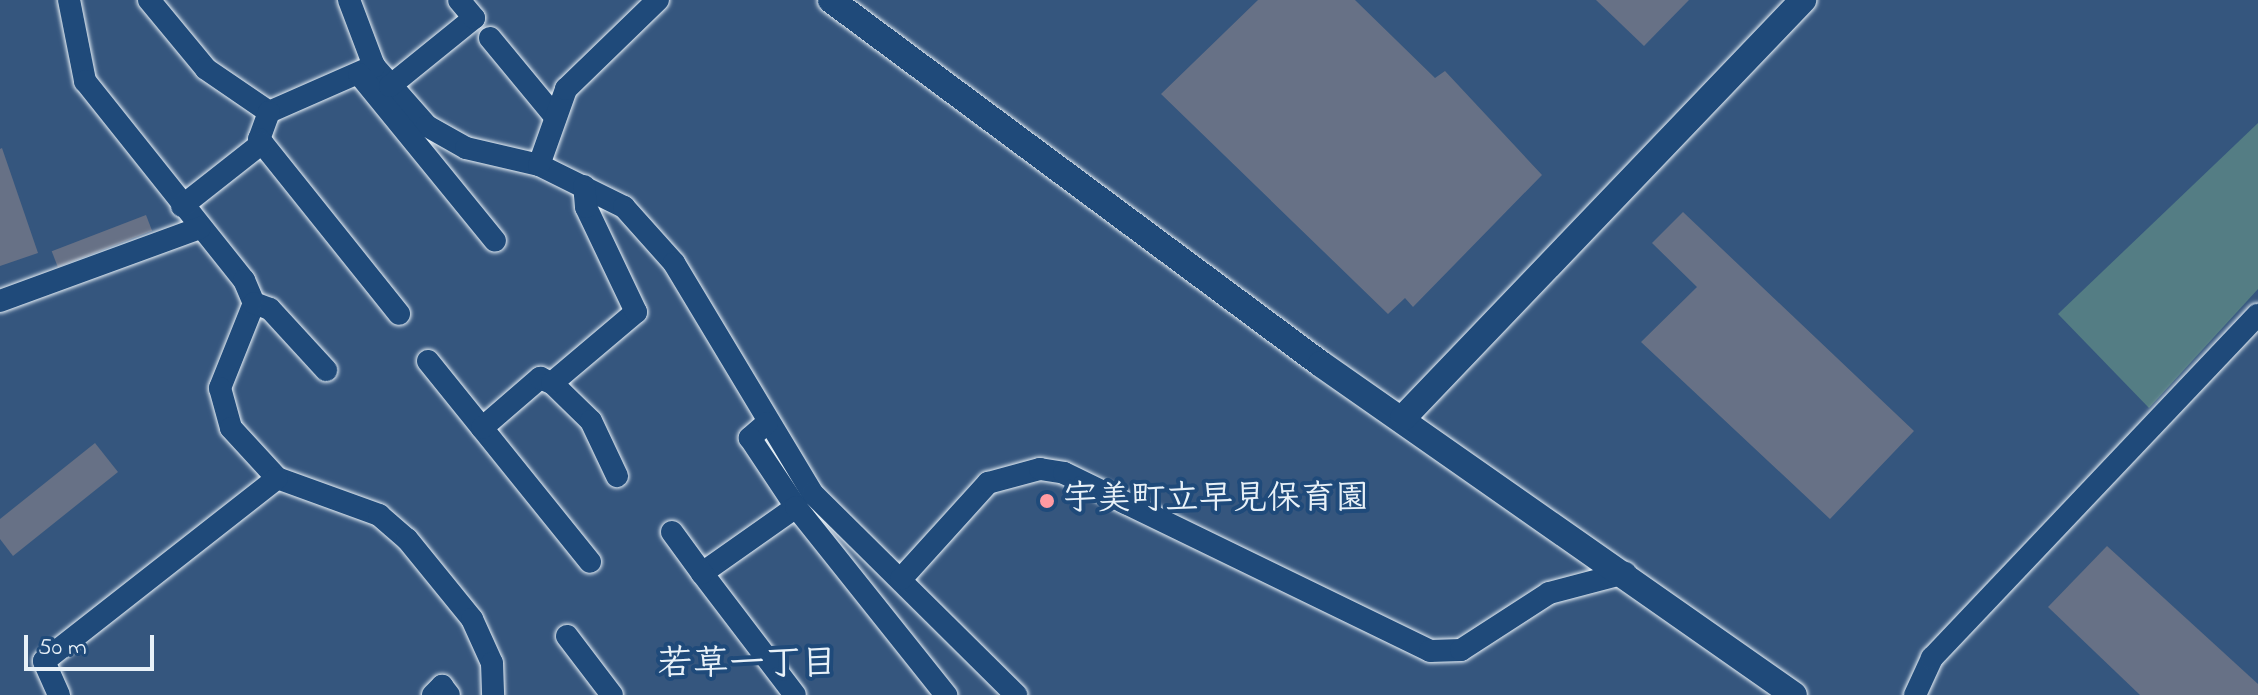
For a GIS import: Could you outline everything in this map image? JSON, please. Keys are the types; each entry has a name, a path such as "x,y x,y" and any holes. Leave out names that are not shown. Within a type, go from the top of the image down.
{"street":[{"path":"69,0 85,81 200,228 254,303 270,309 326,370"},
{"path":"149,0 206,69 269,112"},
{"path":"349,0 367,70 495,241"},
{"path":"390,86 474,18 459,0"},
{"path":"539,165 552,113 583,69 658,0"},
{"path":"831,0 1403,418 1794,695"},
{"path":"1403,418 1803,0"},
{"path":"490,38 552,113"},
{"path":"269,112 367,70"},
{"path":"367,70 390,86 427,126 466,148 539,165 624,207 674,263 767,423 813,494 1016,695"},
{"path":"182,206 262,143 269,112"},
{"path":"262,143 399,314"},
{"path":"552,383 636,312 586,207 584,186"},
{"path":"0,301 200,228"},
{"path":"254,303 220,388 231,428 277,478 379,515 407,539 472,619 492,663 493,695"},
{"path":"1915,695 1932,658 2258,315"},
{"path":"428,361 590,562"},
{"path":"482,428 540,378 552,383 591,421 617,476"},
{"path":"767,423 750,438 796,507 946,695"},
{"path":"901,579 988,483 1040,469 1064,473 1430,651 1461,650 1549,593 1625,573"},
{"path":"59,695 44,661 277,478"},
{"path":"702,573 796,507"},
{"path":"672,532 795,695"},
{"path":"567,636 612,695"},
{"path":"433,695 442,686 449,695"}],"green space":[{"path":"2258,123 2258,289 2149,408 2058,314"}],"building":[{"path":"1258,0 1355,0 1435,78 1445,71 1542,175 1413,307 1405,298 1388,314 1161,94"},
{"path":"1596,0 1689,0 1644,46"},
{"path":"0,149 38,253 0,266"},
{"path":"1683,212 1914,431 1830,519 1641,342 1697,287 1652,243"},
{"path":"146,215 152,231 58,267 52,251"},
{"path":"95,443 118,472 13,556 0,539 0,519"},
{"path":"2107,546 2258,684 2258,695 2140,695 2048,607"}],"place":[{"name":"宇美町立早見保育園","path":"1047,501"}],"district":[{"name":"若草一丁目","path":"747,666"}]}
